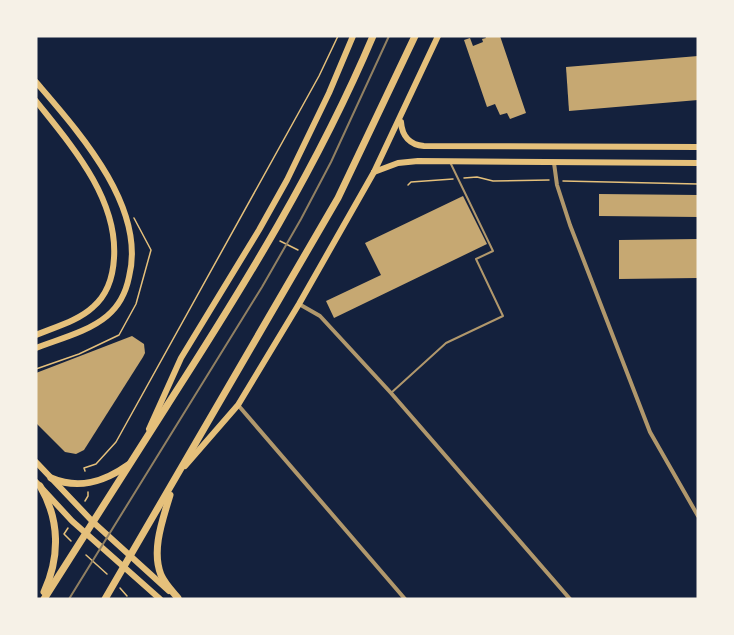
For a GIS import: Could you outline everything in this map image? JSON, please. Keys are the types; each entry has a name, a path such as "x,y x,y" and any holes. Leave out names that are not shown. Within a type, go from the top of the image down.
{"main road":[{"path":"143,443 181,358 287,180 330,93 353,36"},
{"path":"43,599 272,237 334,123 373,36"},
{"path":"105,599 339,198 415,36"},
{"path":"181,471 238,405 299,304 374,172 438,36"},
{"path":"36,82 74,127 97,159 126,218 132,237 133,252 126,288 108,315 92,326 36,348"},
{"path":"36,101 60,131 100,194 111,221 115,248 111,279 96,305 80,317 36,335"},
{"path":"401,118 400,125 405,137 418,146 698,147"},
{"path":"486,147 486,162"},
{"path":"374,172 398,163 698,163"},
{"path":"51,478 73,485 93,483 119,471 132,461"},
{"path":"36,462 93,522 179,599"},
{"path":"38,484 86,534 160,599"},
{"path":"38,484 49,504 56,537 52,575 43,599"},
{"path":"172,486 159,536 158,564 165,583 179,599"}],"street":[{"path":"554,162 557,185 570,225 650,432 698,516"},
{"path":"299,304 320,316 391,393 570,599"},
{"path":"238,405 405,599"}],"lane":[{"path":"391,393 446,344 503,316 476,259 493,251 450,162"}],"path":[{"path":"84,471 84,468 96,464 116,442 319,76 338,36"},
{"path":"36,369 79,354 119,335 136,304 151,250 133,216"},
{"path":"280,241 301,252"},
{"path":"82,504 88,496 87,490"},
{"path":"70,525 64,534 71,541"},
{"path":"86,555 107,574"},
{"path":"119,586 127,596"}],"building":[{"path":"485,36 500,36 526,113 510,119 507,113 500,115 495,104 487,107 464,40 470,38 473,46 483,42 482,39 486,38"},
{"path":"698,56 698,100 569,111 566,67"},
{"path":"599,194 698,195 698,217 599,216"},
{"path":"463,196 487,244 334,318 326,301 381,275 365,243"},
{"path":"698,239 698,278 619,279 619,240"},
{"path":"132,336 144,344 143,357 84,450 76,454 65,452 36,423 36,373"}],"railway":[{"path":"69,599 262,287 301,219 331,162 389,36"}]}
